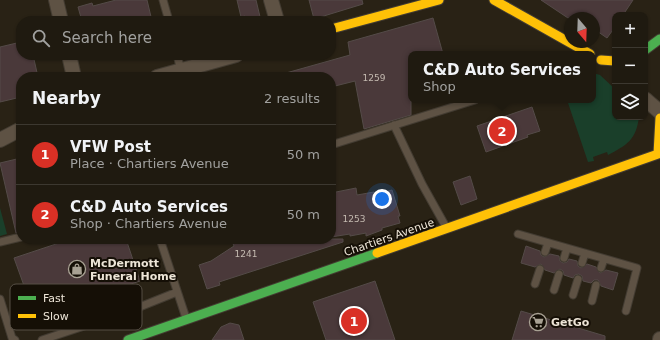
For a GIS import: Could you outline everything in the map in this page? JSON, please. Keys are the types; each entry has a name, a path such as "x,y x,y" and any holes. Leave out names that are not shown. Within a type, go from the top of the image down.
{"main road":[{"path":"336,28 439,0"},
{"path":"494,0 584,51"},
{"path":"648,48 660,39"},
{"path":"659,154 660,118"},
{"name":"Chartiers Avenue","path":"128,340 659,154"}],"street":[{"path":"56,0 60,16"},
{"path":"272,0 276,16"},
{"path":"598,59 612,71"},
{"path":"70,60 73,72"},
{"path":"174,72 218,60"},
{"path":"648,102 660,112"},
{"path":"0,140 16,132"}],"lane":[{"path":"163,0 168,16"},
{"path":"178,60 181,70"},
{"path":"336,143 465,103"},
{"path":"394,125 422,184 447,229"},
{"path":"518,234 637,268 626,311"},
{"path":"0,242 16,238"},
{"path":"545,252 548,243"},
{"path":"162,244 186,320"},
{"path":"564,258 567,248"},
{"path":"582,263 585,253"},
{"path":"601,268 604,258"},
{"path":"535,284 540,269"},
{"path":"554,290 559,274"},
{"path":"573,295 578,279"},
{"path":"592,301 596,285"},
{"path":"142,306 177,292"},
{"path":"0,299 12,338 15,340"},
{"path":"42,340 72,330"}],"green space":[{"path":"596,74 600,75 612,86 612,120 639,120 636,131 630,141 608,155 607,152 593,157 594,161 588,162 568,103 596,103"},
{"path":"0,208 7,234 0,236"}],"building":[{"path":"116,0 147,0 151,16 81,16 78,7 92,3 93,6"},
{"path":"237,0 256,0 260,16 241,16"},
{"path":"309,0 362,0 363,4 324,16 313,16"},
{"path":"541,0 633,0 625,12 612,12 612,31 607,38 600,33 600,12 564,12 564,15"},
{"path":"433,18 442,51 408,51 408,103 411,103 411,115 364,129 355,81 336,86 336,72 290,72 350,55 348,42"},
{"path":"16,43 16,60 34,60 37,72 16,72 16,98 0,102 0,47"},
{"path":"532,107 540,131 527,135 528,137 486,152 477,126"},
{"path":"16,159 16,233 0,163"},
{"path":"470,176 477,199 461,205 453,182"},
{"path":"356,188 357,195 374,192 374,195 392,190 400,216 398,216 400,223 382,228 382,230 366,236 366,233 350,236 350,234 336,236 336,192"},
{"path":"336,239 343,239 343,242 219,282 220,285 207,289 199,265 211,261 234,246 233,244 336,244"},
{"name":"McDermott Funeral Home","path":"56,244 128,244 140,281 131,284 23,284 14,258"},
{"name":"GetGo","path":"526,246 540,251 541,255 544,257 550,254 559,256 560,261 563,263 567,262 569,259 577,261 578,266 581,268 587,264 596,267 600,273 606,270 618,273 613,290 601,286 598,280 594,280 591,283 583,281 582,276 579,274 575,275 573,278 564,275 563,271 560,269 554,273 545,270 541,264 535,267 521,263"},
{"path":"375,281 395,340 326,340 313,302"},
{"name":"GetGo","path":"521,311 605,336 605,340 512,340"},
{"path":"230,323 239,325 244,340 212,340 221,327"}],"traffic: fast":[{"path":"648,48 660,39"},
{"path":"128,340 377,253"}],"traffic: slow":[{"path":"336,28 439,0"},
{"path":"494,0 585,51"},
{"path":"601,60 612,61"},
{"path":"377,253 658,154 660,118"}],"place":[{"name":"C&D Auto Services","path":"502,131"},
{"name":"McDermott Funeral Home","path":"77,269"},
{"name":"VFW Post","path":"354,321"},
{"name":"GetGo","path":"538,322"}]}
